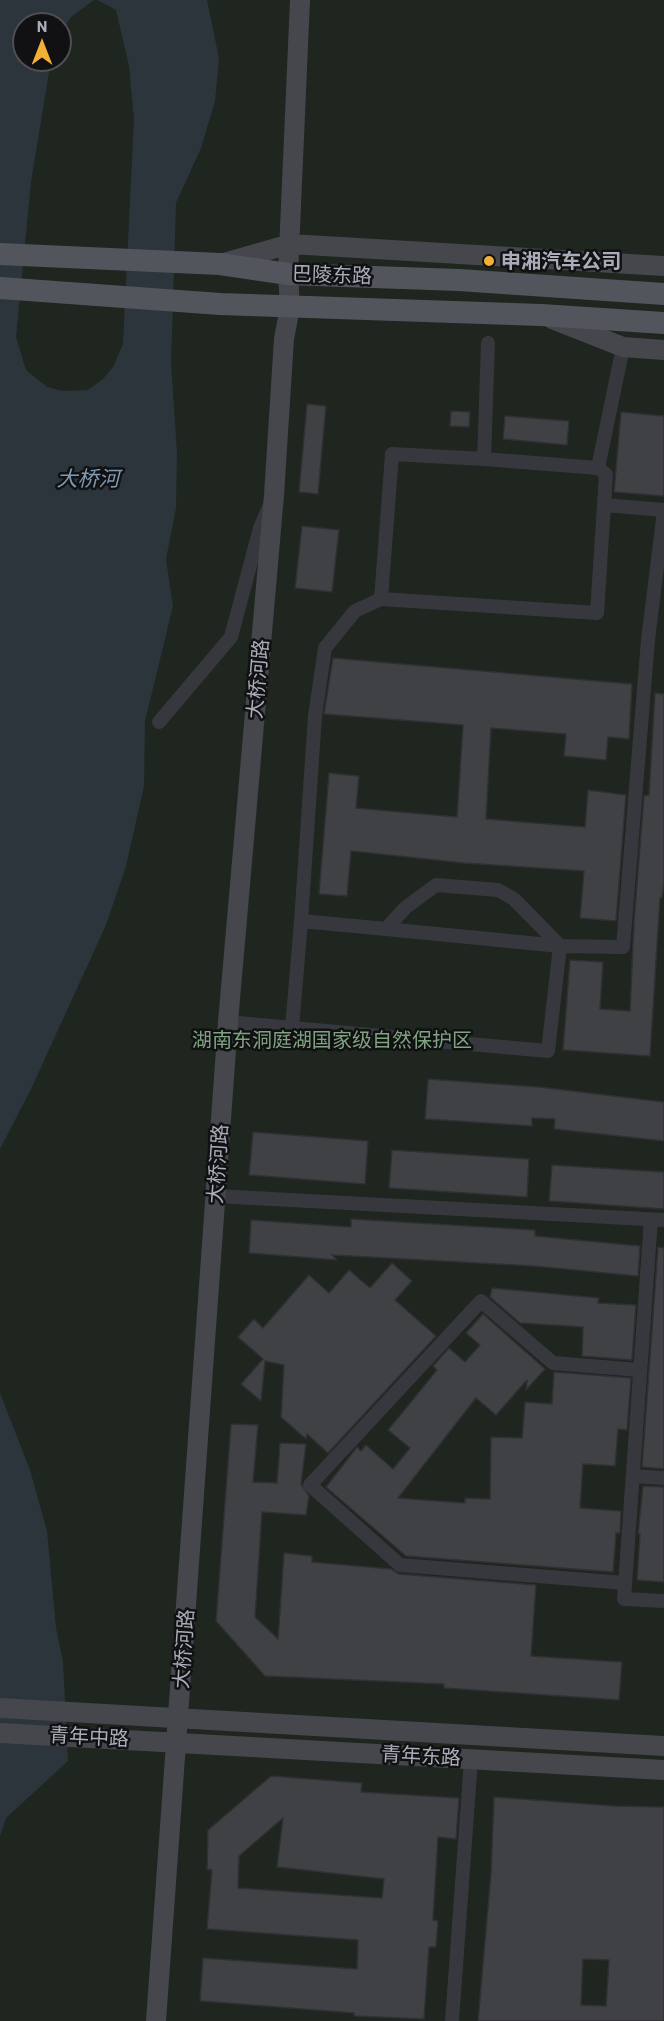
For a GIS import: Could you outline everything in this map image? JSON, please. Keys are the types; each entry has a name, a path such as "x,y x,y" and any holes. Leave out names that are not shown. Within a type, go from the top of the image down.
{"main road":[{"name":"巴陵东路","path":"0,254 220,264 288,274 459,280 664,294"},
{"name":"巴陵东路","path":"0,288 220,304 542,315 664,323"}],"street":[{"name":"大桥河路","path":"156,2021 180,1717 228,1022 274,495 284,339 290,307 288,274 300,0"},
{"path":"220,264 290,244 543,257 664,266"},
{"path":"542,315 623,346 664,350"},
{"path":"484,459 488,344"},
{"path":"598,468 623,346"},
{"path":"292,1028 315,716 325,648 355,611 381,599 597,613 606,474 598,468 392,454 381,599"},
{"path":"159,722 231,637 260,528 274,495"},
{"path":"301,921 560,946 623,947 648,640 664,511 604,505"},
{"path":"386,928 405,908 436,885 498,890 514,899 560,946"},
{"path":"228,1022 548,1051 560,946"},
{"path":"216,1196 657,1220 640,1370 624,1599 664,1601"},
{"path":"626,1583 400,1565 310,1485 480,1301 553,1363 640,1370"},
{"path":"633,1476 664,1478"},
{"name":"青年东路","path":"0,1708 664,1746"},
{"name":"青年中路","path":"0,1733 177,1741"},
{"name":"青年东路","path":"177,1741 664,1770"},
{"path":"452,2021 471,1758"}],"green space":[{"name":"湖南东洞庭湖国家级自然保护区","path":"0,0 664,0 664,2021 0,2021"}],"water":[{"name":"大桥河","path":"0,0 94,0 72,16 72,12 12,12 12,72 49,72 31,182 16,337 26,370 47,387 63,391 88,390 103,379 113,367 123,344 134,119 129,66 116,10 97,0 207,0 219,58 215,101 201,148 176,203 171,364 177,452 176,508 166,559 173,606 145,721 144,786 126,866 106,925 31,1089 0,1149"},
{"path":"0,1393 30,1470 47,1531 56,1628 63,1662 68,1761 6,1818 0,1836"}],"building":[{"path":"307,404 326,406 318,494 299,492"},
{"path":"451,411 470,412 469,427 450,426"},
{"path":"621,412 664,416 664,496 614,492"},
{"path":"505,416 569,421 567,445 503,439"},
{"path":"302,526 339,530 332,592 295,588"},
{"path":"333,658 632,684 629,739 608,737 606,760 564,756 566,734 491,728 486,819 585,827 588,790 626,795 616,921 580,918 584,871 464,863 351,851 347,896 319,894 329,773 359,776 356,808 457,817 463,725 324,714"},
{"path":"655,693 664,694 664,882 662,898 660,898 650,1056 563,1050 570,960 603,962 600,1009 630,1011 634,922 644,796 649,795"},
{"path":"259,1036 284,1037 284,1049 259,1048"},
{"path":"428,1079 539,1087 664,1102 664,1141 554,1129 555,1119 532,1118 532,1126 425,1119"},
{"path":"253,1132 368,1141 365,1184 249,1175"},
{"path":"392,1150 529,1159 527,1197 389,1188"},
{"path":"552,1165 664,1172 664,1209 549,1201"},
{"path":"351,1219 535,1230 535,1236 640,1246 638,1276 533,1266 332,1255 337,1260 249,1253 251,1220 351,1227"},
{"path":"658,1247 664,1248 664,1469 642,1467"},
{"path":"392,1263 412,1281 395,1300 436,1336 328,1453 307,1434 306,1439 281,1417 284,1365 265,1361 261,1401 241,1384 263,1359 238,1337 254,1319 263,1328 309,1275 329,1293 349,1270 370,1288"},
{"path":"492,1288 599,1298 598,1303 636,1305 632,1360 582,1356 583,1327 520,1323 490,1297"},
{"path":"483,1314 545,1369 526,1390 527,1380 496,1415 476,1398 398,1498 465,1503 465,1498 490,1499 491,1437 522,1438 525,1402 552,1404 554,1372 631,1378 627,1430 618,1429 615,1466 583,1464 580,1508 621,1511 620,1533 616,1533 613,1572 406,1556 326,1487 357,1447 361,1451 366,1445 393,1469 410,1448 388,1430 437,1370 433,1366 449,1348 465,1362 480,1345 466,1333"},
{"path":"231,1424 258,1425 253,1482 277,1483 280,1443 306,1444 301,1484 309,1496 306,1515 262,1512 255,1617 278,1639 284,1553 312,1556 312,1562 391,1569 399,1574 536,1585 531,1656 622,1662 619,1700 444,1688 444,1684 265,1676 216,1621"},
{"path":"643,1486 664,1487 664,1582 637,1580 640,1534 638,1534"},
{"path":"271,1776 362,1783 361,1792 459,1798 456,1839 438,1837 433,1920 438,1921 436,1947 429,1947 424,2019 354,2016 354,2013 200,2001 203,1958 357,1969 358,1940 207,1929 212,1870 207,1869 208,1830","holes":["283,1818 277,1867 384,1879 382,1898 238,1888 239,1856"]},
{"path":"494,1797 615,1806 664,1807 664,2021 478,2021 491,1873","holes":["583,1959 609,1960 606,2006 581,2005"]}],"place":[{"name":"申湘汽车公司","path":"489,261"}]}
